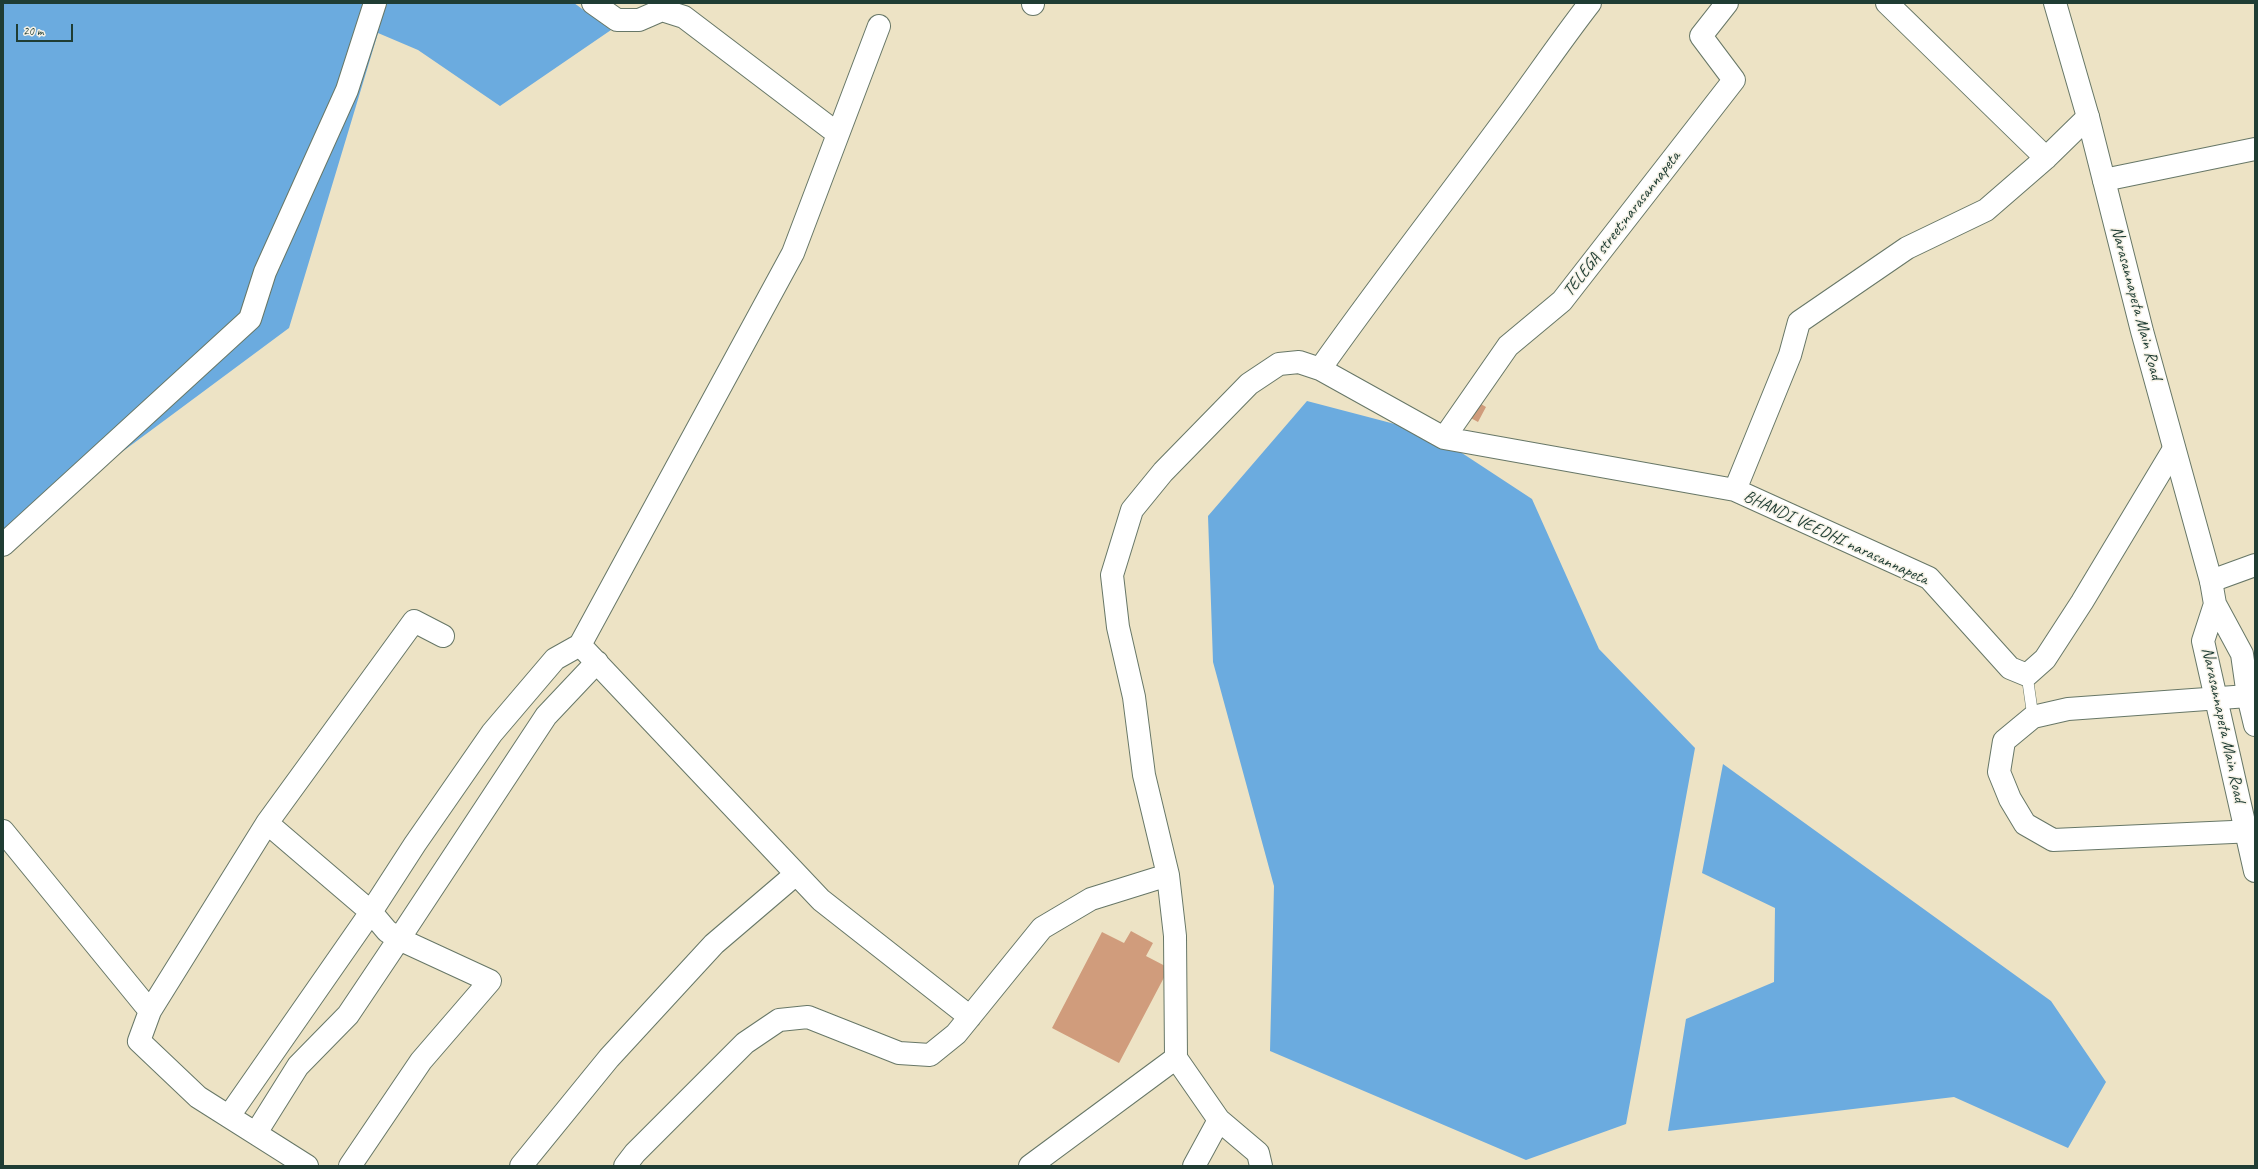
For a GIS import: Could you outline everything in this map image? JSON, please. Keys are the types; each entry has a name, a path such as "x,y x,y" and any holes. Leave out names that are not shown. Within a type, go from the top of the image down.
{"street":[{"path":"3,545 250,319 265,272 347,90 375,3"},
{"path":"593,3 617,20 639,20 662,10 684,17 838,134"},
{"path":"1320,369 1371,297 1498,129 1590,3"},
{"name":"TELEGA street;narasannapeta","path":"1444,438 1508,346 1562,301 1734,80 1701,36 1727,3"},
{"path":"1888,3 2046,158"},
{"name":"Narasannapeta Main Road","path":"2055,3 2088,117 2174,449 2211,581 2215,604 2242,654 2248,696 2255,725"},
{"path":"229,1116 371,912 415,844 492,733 555,659 580,645 793,253 879,26"},
{"name":"BHANDI VEEDHI narasannapeta","path":"2027,675 2010,668 1929,578 1735,490 1790,355 1799,322 1907,248 1986,210 2046,158 2088,117"},
{"path":"2104,180 2255,149"},
{"path":"1262,1166 1258,1153 1219,1120 1176,1058 1175,936 1168,875 1144,775 1134,696 1118,627 1112,575 1132,510 1162,472 1248,384 1279,364 1299,362 1320,369 1444,438 1735,490"},
{"path":"2027,675 2045,659 2082,602 2174,449"},
{"path":"2211,581 2255,565"},
{"name":"Narasannapeta Main Road","path":"2215,604 2204,641 2216,698 2250,832 2255,871"},
{"path":"308,1166 198,1097 139,1041 150,1011 267,823 414,621 443,636"},
{"path":"580,645 821,900 970,1017"},
{"path":"256,1133 298,1066 348,1015 546,716 597,662"},
{"path":"2248,696 2068,708 2033,716 2004,741 1999,772 2010,799 2025,824 2053,840 2250,832"},
{"path":"267,823 371,912 387,931 399,939 490,980 421,1061 350,1166"},
{"path":"3,831 150,1011"},
{"path":"521,1166 609,1058 714,944 796,874"},
{"path":"624,1166 635,1153 745,1043 779,1020 808,1017 899,1054 930,1055 956,1034 1042,928 1091,899 1168,875"},
{"path":"1030,1166 1176,1058"},
{"path":"1194,1166 1219,1120"}],"lane":[{"path":"2027,675 2033,716"}],"water":[{"path":"3,3 574,3 611,30 500,106 418,50 378,33 289,328 72,489 3,557"},
{"path":"1307,401 1433,434 1532,499 1599,649 1695,748 1626,1124 1526,1160 1270,1051 1274,886 1213,662 1208,516"},
{"path":"1723,764 2051,1001 2106,1082 2068,1148 1954,1097 1668,1131 1686,1019 1774,982 1775,908 1702,873"}],"building":[{"path":"1476,401 1486,407 1478,422 1467,416"},
{"path":"1131,931 1153,943 1146,956 1169,968 1119,1063 1052,1028 1102,932 1124,943"}]}
